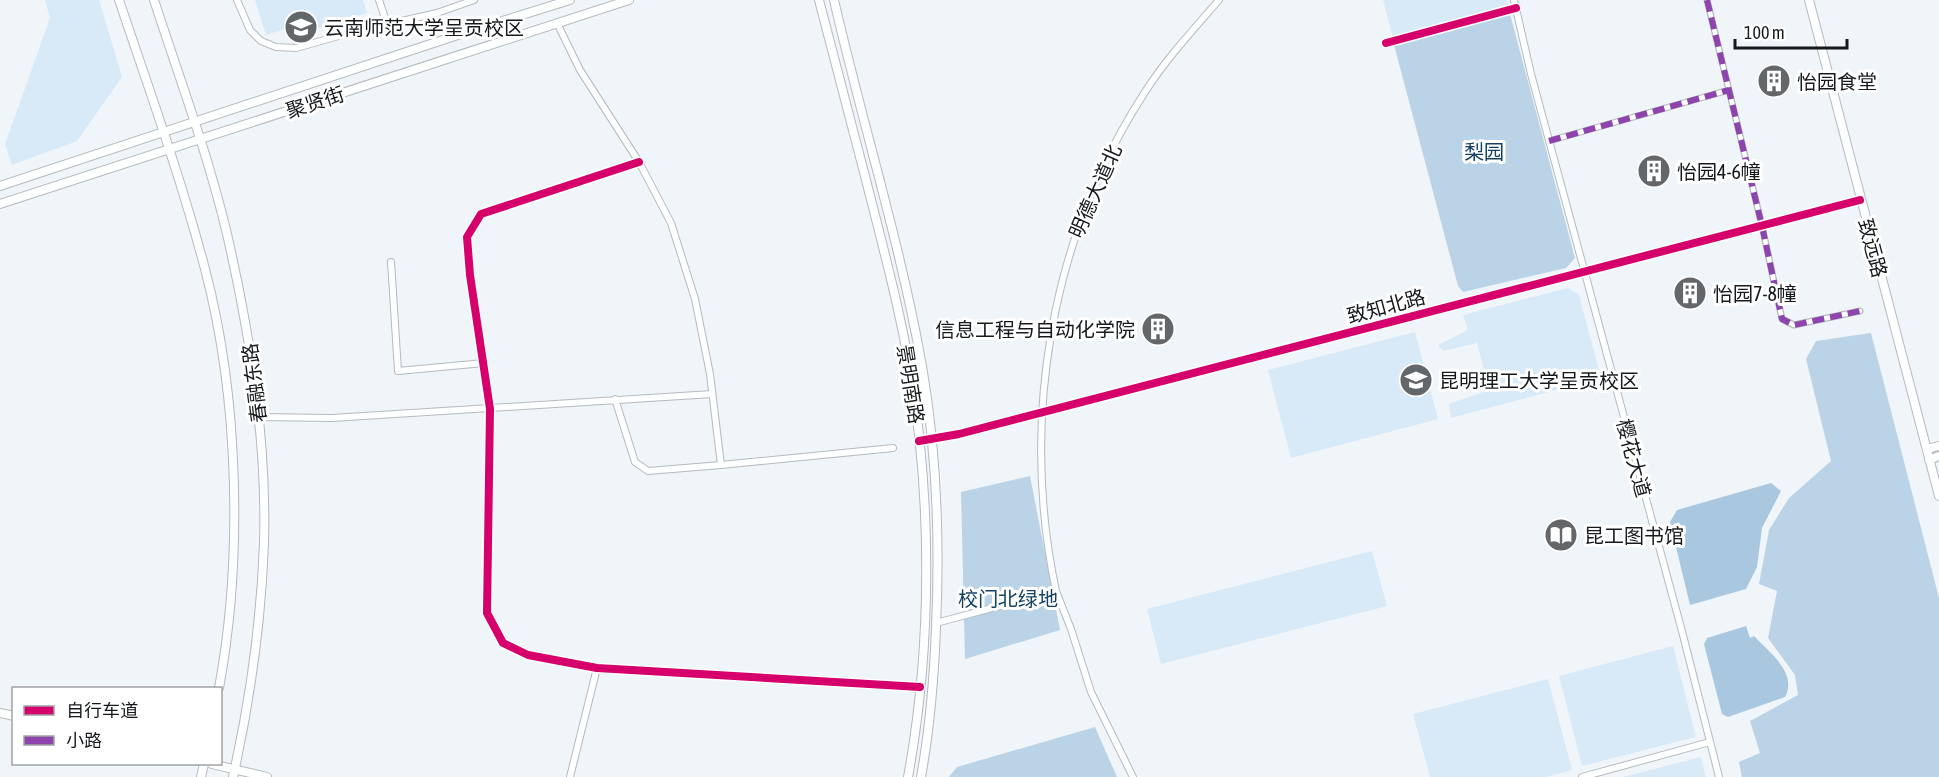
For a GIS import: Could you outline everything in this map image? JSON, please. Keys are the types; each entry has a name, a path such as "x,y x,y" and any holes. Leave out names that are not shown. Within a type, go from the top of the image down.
{"main road":[{"name":"春融东路","path":"119,0 164,134 206,271 221,351 234,488 232,582 219,687"},
{"name":"春融东路","path":"154,0 200,139 226,232 251,351 259,417 264,543 250,686 234,773"},
{"name":"聚贤街","path":"0,186 570,0"},
{"name":"聚贤街","path":"0,204 629,0"}],"street":[{"path":"237,0 250,30 261,41 276,47 296,48 437,13 474,0"},
{"path":"379,0 387,24"},
{"name":"景明南路","path":"819,0 900,318 920,441 926,528 925,591 920,687 908,777"},
{"name":"景明南路","path":"834,0 912,315 932,439 938,527 936,623 932,686 921,777"},
{"name":"明德大道北","path":"1133,777 1091,692 1056,591 1042,489 1042,413 1054,308 1090,192 1143,94 1219,0"},
{"name":"樱花大道","path":"1514,0 1549,141 1683,634 1719,777"},
{"path":"1707,0 1762,226 1782,319 1794,326 1860,311"},
{"name":"致远路","path":"1809,0 1939,496"},
{"path":"1386,43 1516,8"},
{"path":"557,23 580,70 639,162 671,223 695,299 710,374 720,465"},
{"path":"1549,141 1729,90"},
{"path":"639,162 481,214 467,237 470,275 490,409 487,613 503,644 528,655 597,668 920,687"},
{"name":"致知北路","path":"920,441 959,434 1042,413 1860,200"},
{"path":"391,262 398,371 484,363"},
{"path":"259,417 332,418 712,394"},
{"path":"615,399 635,462 648,471 893,448"},
{"path":"1927,449 1939,446"},
{"path":"1929,460 1939,456"},
{"path":"936,623 1056,591"},
{"path":"570,777 597,668"},
{"path":"1582,777 1710,742"},
{"path":"214,765 234,773 267,777"}],"shaded area":[{"path":"45,0 99,0 122,77 77,141 12,165 5,144 50,18"},
{"path":"255,0 363,0 367,13 312,30 309,21 266,35"},
{"path":"1383,0 1507,0 1509,8 1393,38"},
{"path":"1568,288 1579,295 1601,378 1451,418 1449,404 1489,390 1477,343 1443,351 1438,345 1468,330 1463,315"},
{"path":"1415,332 1438,419 1291,458 1268,370"},
{"path":"1771,483 1781,491 1762,528 1757,567 1746,589 1690,605 1670,522 1677,510"},
{"path":"1372,551 1387,606 1161,664 1147,609"},
{"path":"1746,626 1750,638 1754,636 1785,671 1788,688 1785,697 1728,717 1722,714 1704,644 1707,638"},
{"path":"1673,646 1696,737 1582,766 1559,676"},
{"path":"1548,679 1572,770 1547,777 1430,777 1413,714"},
{"path":"1701,757 1706,777 1623,777"}],"green space":[{"name":"梨园","path":"1510,14 1575,258 1566,268 1463,292 1458,286 1394,45"},
{"path":"1871,333 1939,598 1939,777 1742,777 1739,762 1760,753 1750,721 1798,695 1795,675 1768,638 1777,591 1759,584 1769,530 1789,498 1831,461 1806,359 1816,341"},
{"name":"校门北绿地","path":"1030,476 1060,630 965,659 961,492"},
{"path":"1095,727 1117,777 949,777 957,767"}],"marked path":[{"path":"1707,0 1762,226 1782,319 1794,325 1860,311"},
{"path":"1549,141 1729,90"}],"cycle path":[{"path":"1386,43 1516,8"},
{"path":"639,162 481,214 467,237 470,275 490,409 487,613 503,643 528,655 597,668 920,687"},
{"path":"919,441 959,434 1860,200"}],"place":[{"name":"云南师范大学呈贡校区","path":"301,27"},
{"name":"怡园食堂","path":"1774,81"},
{"name":"怡园4-6幢","path":"1654,171"},
{"name":"怡园7-8幢","path":"1690,293"},
{"name":"信息工程与自动化学院","path":"1158,329"},
{"name":"昆明理工大学呈贡校区","path":"1416,380"},
{"name":"昆工图书馆","path":"1561,535"}]}
